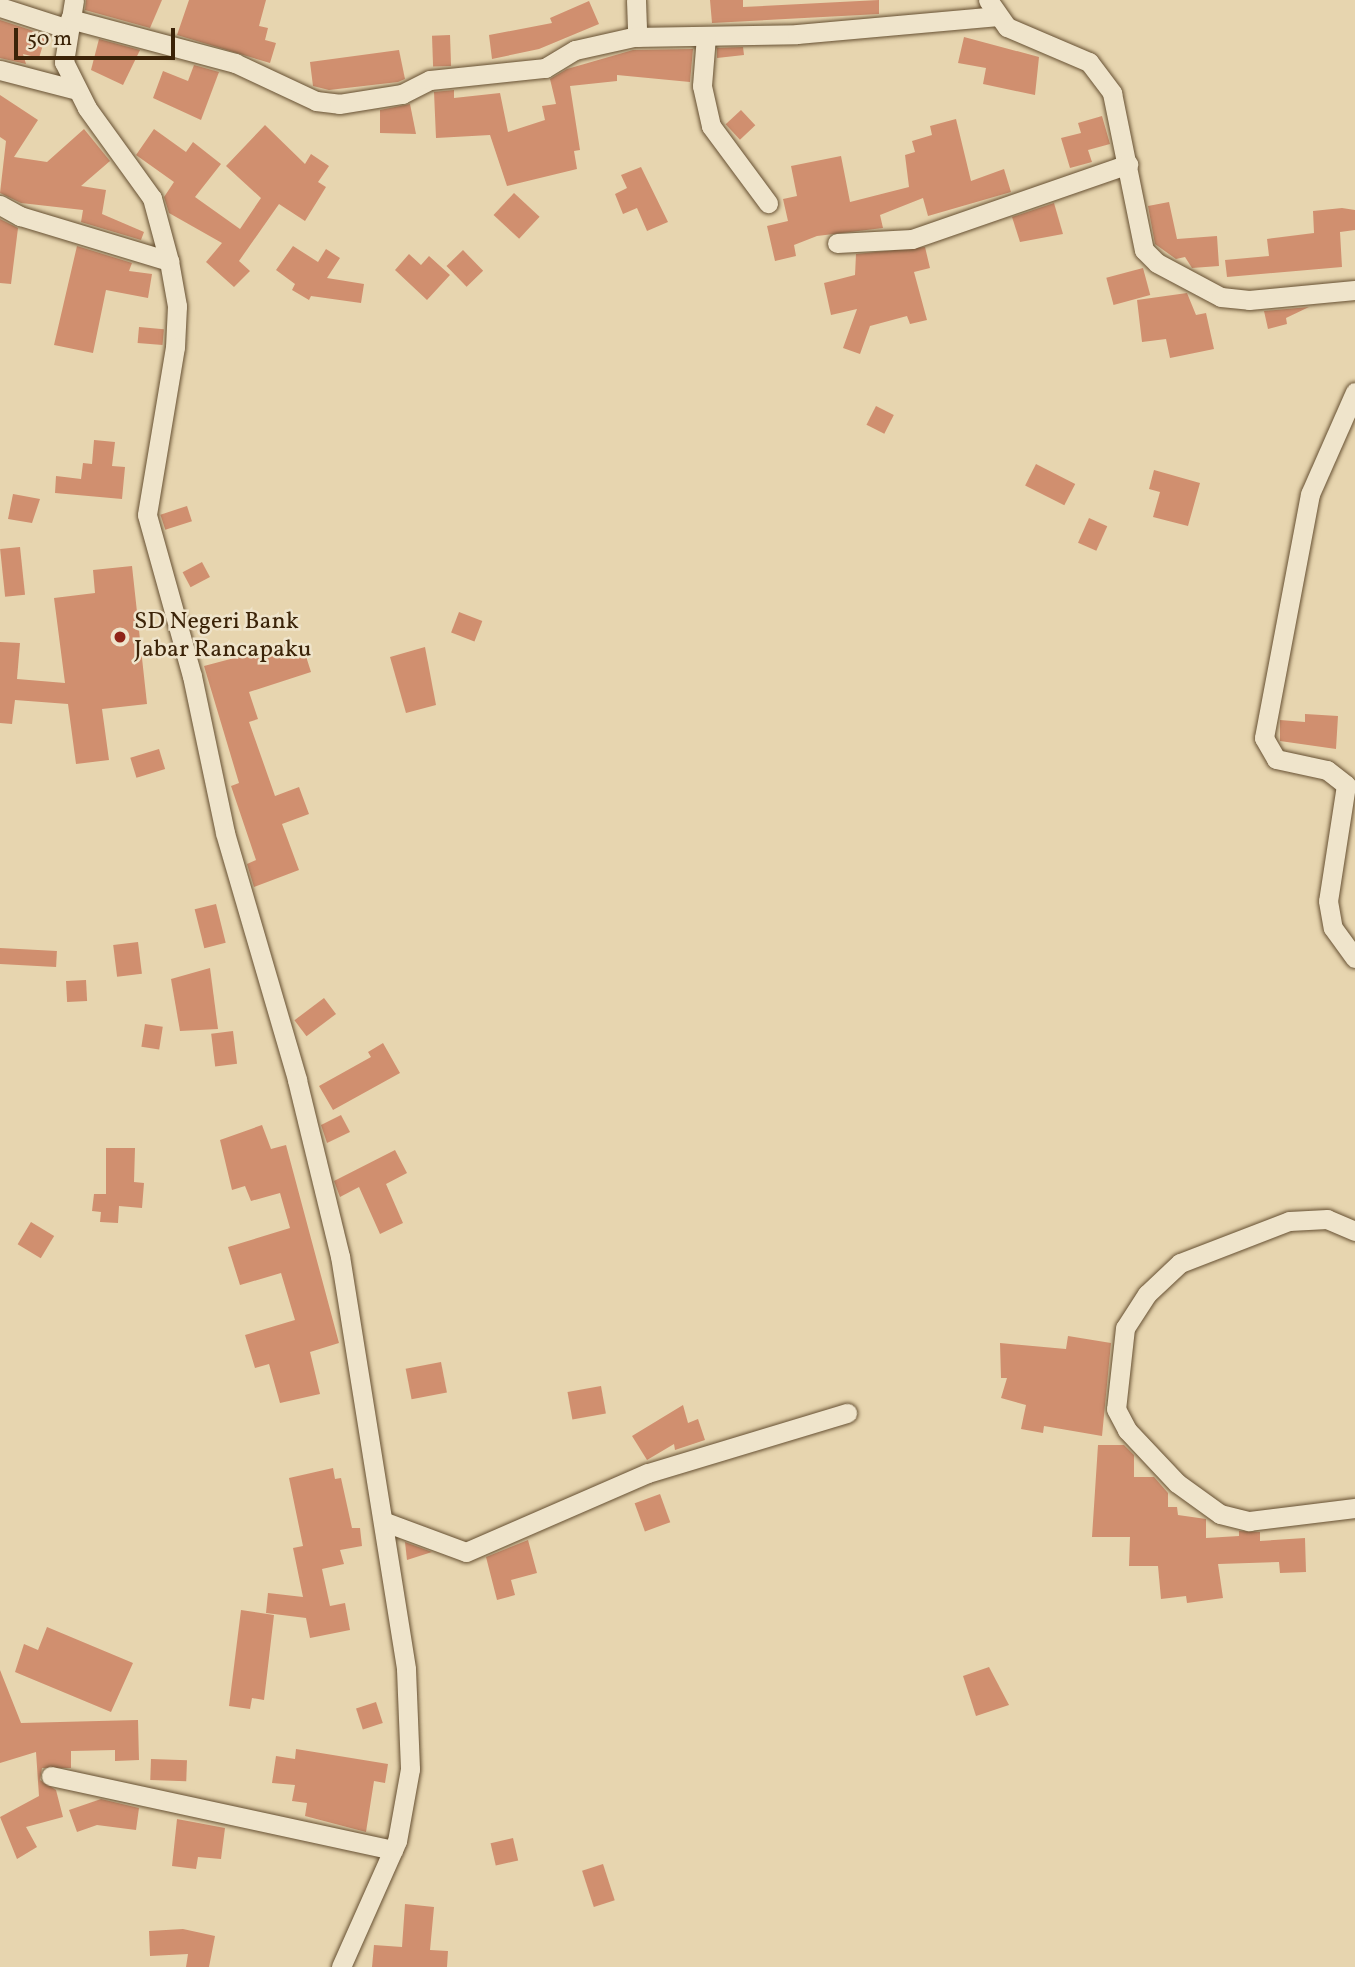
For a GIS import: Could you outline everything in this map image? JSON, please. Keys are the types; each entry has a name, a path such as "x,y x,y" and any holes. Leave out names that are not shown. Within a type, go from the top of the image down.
{"street":[{"path":"636,0 638,37"},
{"path":"0,7 71,16 235,63 316,102 339,104 401,94 430,80 545,68 575,50 638,37 957,24 993,8 1007,27 1089,62 1112,93 1144,250 1175,275 1222,297 1249,300 1355,290"},
{"path":"71,16 64,62 77,90 152,198 169,261 177,306 175,347 147,516 192,676 225,833 298,1080 340,1256 385,1522 410,1724 410,1769 393,1850 341,1967"},
{"path":"706,36 702,86 711,126 768,203"},
{"path":"0,71 77,90"},
{"path":"837,243 912,239 1128,164"},
{"path":"0,205 20,216 169,261"},
{"path":"1355,392 1310,494 1264,738 1276,759 1327,770 1346,785 1328,901 1333,928 1355,958"},
{"path":"1355,1231 1326,1219 1289,1221 1180,1263 1147,1294 1125,1328 1116,1409 1127,1430 1177,1483 1220,1514 1249,1521 1355,1508"},
{"path":"385,1522 466,1552 648,1473 847,1413"},
{"path":"51,1776 393,1850"}],"building":[{"path":"86,0 162,0 150,28 85,10"},
{"path":"189,0 266,0 259,26 268,28 265,40 276,43 270,63 177,35"},
{"path":"710,0 743,0 743,7 879,0 879,14 712,23"},
{"path":"589,1 599,24 539,49 492,59 489,35 552,23 550,18"},
{"path":"0,20 46,35 39,58 23,54 26,64 0,58"},
{"path":"450,35 451,66 433,67 432,36"},
{"path":"964,37 1039,57 1035,95 983,84 986,68 958,63"},
{"path":"99,39 140,50 123,85 91,70"},
{"path":"743,47 744,55 717,58 717,48"},
{"path":"693,49 690,82 617,75 617,81 570,86 580,150 574,151 577,169 507,186 490,135 436,138 434,92 454,90 454,98 500,93 508,132 545,120 542,106 556,104 550,79 567,69 633,50"},
{"path":"399,50 405,79 398,82 329,90 313,86 310,62"},
{"path":"194,65 219,72 201,120 153,98 163,71 188,81"},
{"path":"0,95 38,120 14,157 47,162 84,129 110,161 81,186 106,190 102,214 144,232 141,240 81,222 83,210 21,203 0,193 6,141 0,137"},
{"path":"410,104 416,134 380,133 380,110"},
{"path":"741,110 755,125 740,140 726,124"},
{"path":"1102,116 1110,144 1088,150 1092,162 1070,168 1061,138 1081,133 1078,123"},
{"path":"956,119 971,181 1004,169 1011,192 928,216 923,198 880,215 883,228 817,236 794,245 796,256 775,261 767,226 788,221 783,199 797,196 791,166 841,156 850,202 909,187 905,155 915,152 912,141 932,135 930,126"},
{"path":"265,125 305,164 311,154 329,166 318,182 326,187 305,221 279,204 239,261 250,271 234,287 206,262 222,243 169,213 164,197 174,182 136,155 154,129 186,152 193,142 221,164 195,197 240,229 261,198 226,166"},
{"path":"641,167 668,222 647,231 637,208 623,214 615,194 627,188 621,175"},
{"path":"514,193 540,217 519,239 494,215"},
{"path":"1169,202 1177,239 1217,236 1219,266 1192,268 1185,257 1176,259 1155,244 1148,206"},
{"path":"1054,203 1063,234 1020,242 1012,217"},
{"path":"1342,208 1355,210 1355,230 1340,232 1342,267 1227,277 1225,260 1269,256 1267,239 1314,233 1313,211"},
{"path":"0,219 18,228 11,284 0,283"},
{"path":"77,246 132,263 129,271 152,274 148,298 106,290 93,353 54,345"},
{"path":"293,246 318,262 326,249 340,258 327,278 364,284 361,303 311,296 309,300 292,290 295,284 276,270"},
{"path":"925,247 930,268 914,272 927,320 910,324 907,316 870,326 860,354 843,348 857,309 831,315 824,283 855,275 856,254"},
{"path":"463,250 483,271 467,287 446,266"},
{"path":"409,254 421,265 429,256 450,275 427,300 395,270"},
{"path":"1143,268 1150,295 1114,305 1106,278"},
{"path":"1187,293 1196,315 1206,313 1214,349 1170,358 1166,339 1142,342 1137,300"},
{"path":"1309,307 1286,318 1287,324 1268,329 1264,311"},
{"path":"139,327 164,329 163,345 138,343"},
{"path":"876,406 894,415 884,434 866,425"},
{"path":"94,440 115,442 112,466 125,467 122,499 55,493 56,476 81,479 83,463 92,464"},
{"path":"1036,464 1075,484 1064,505 1025,485"},
{"path":"1154,470 1200,483 1188,526 1153,517 1160,492 1149,489"},
{"path":"13,494 40,499 32,523 8,519"},
{"path":"187,506 192,521 165,530 160,515"},
{"path":"1089,518 1107,526 1096,551 1078,543"},
{"path":"20,547 25,595 5,597 0,549"},
{"path":"202,562 210,577 191,587 183,572"},
{"path":"132,566 147,704 102,709 109,760 76,764 68,704 15,700 12,724 0,723 0,642 20,643 17,679 65,683 54,598 95,593 93,570"},
{"path":"459,612 482,621 474,641 451,633"},
{"path":"291,643 294,653 304,650 311,672 249,692 258,719 249,722 275,796 299,787 309,814 282,824 299,870 254,887 247,864 256,860 231,786 239,783 204,666"},
{"path":"425,647 436,705 406,713 390,657"},
{"path":"1305,714 1338,716 1336,749 1280,741 1280,720 1305,722"},
{"path":"159,749 165,769 136,778 130,758"},
{"path":"216,904 226,943 204,948 195,909"},
{"path":"138,942 142,974 117,977 113,945"},
{"path":"0,948 57,951 56,967 0,964"},
{"path":"210,968 218,1029 180,1031 171,979"},
{"path":"86,980 87,1001 67,1002 66,981"},
{"path":"324,998 336,1014 306,1036 294,1020"},
{"path":"145,1024 163,1027 159,1050 141,1047"},
{"path":"233,1031 237,1064 215,1066 211,1034"},
{"path":"383,1043 400,1073 333,1110 319,1086 371,1057 368,1052"},
{"path":"341,1115 350,1132 327,1143 321,1125"},
{"path":"262,1125 271,1149 286,1145 339,1343 310,1352 320,1394 280,1403 269,1364 255,1368 245,1335 295,1320 281,1273 240,1285 228,1247 290,1228 280,1193 251,1201 245,1186 232,1190 220,1140"},
{"path":"106,1148 135,1148 134,1182 144,1183 142,1208 119,1206 118,1223 100,1222 101,1212 92,1211 94,1194 106,1194"},
{"path":"395,1150 407,1173 386,1184 403,1223 380,1234 359,1187 340,1197 334,1181"},
{"path":"31,1222 54,1236 41,1258 18,1244"},
{"path":"1068,1336 1111,1343 1102,1436 1044,1426 1043,1433 1021,1429 1026,1405 1001,1398 1007,1378 1001,1378 1000,1343 1066,1349"},
{"path":"441,1362 447,1392 412,1399 406,1369"},
{"path":"601,1386 606,1414 572,1419 568,1392"},
{"path":"683,1405 688,1423 698,1419 705,1440 675,1450 674,1444 647,1460 632,1436"},
{"path":"1098,1445 1124,1445 1134,1455 1134,1477 1154,1477 1168,1493 1168,1507 1177,1507 1178,1515 1206,1519 1206,1538 1239,1536 1239,1531 1260,1532 1260,1541 1305,1538 1306,1572 1280,1573 1279,1562 1218,1564 1223,1598 1187,1603 1186,1596 1161,1599 1158,1566 1129,1566 1130,1537 1092,1537"},
{"path":"333,1468 335,1479 341,1478 352,1528 360,1528 362,1546 340,1550 344,1564 322,1569 330,1606 345,1603 350,1630 310,1638 306,1618 266,1613 268,1593 303,1597 293,1548 303,1546 289,1478"},
{"path":"660,1494 670,1522 645,1531 635,1503"},
{"path":"528,1540 537,1573 511,1580 515,1595 497,1600 486,1557"},
{"path":"405,1542 432,1552 407,1560"},
{"path":"241,1610 274,1615 264,1700 252,1698 250,1709 229,1706"},
{"path":"47,1627 133,1663 111,1712 15,1672 24,1644 38,1650"},
{"path":"989,1667 1009,1705 976,1716 963,1676"},
{"path":"0,1670 21,1723 138,1720 139,1760 115,1761 115,1750 71,1751 71,1768 42,1768 40,1780 56,1790 63,1817 26,1827 37,1847 17,1859 0,1817 39,1796 36,1752 0,1763"},
{"path":"376,1702 383,1723 363,1729 356,1708"},
{"path":"296,1749 388,1764 385,1783 374,1781 366,1832 305,1816 307,1803 292,1801 295,1785 272,1783 276,1756 295,1759"},
{"path":"151,1759 187,1760 186,1781 150,1780"},
{"path":"101,1799 139,1808 136,1830 97,1825 77,1832 69,1810"},
{"path":"177,1819 225,1828 221,1859 198,1857 196,1869 172,1866"},
{"path":"513,1838 518,1860 496,1866 491,1843"},
{"path":"603,1864 615,1900 594,1907 582,1871"},
{"path":"405,1904 434,1907 430,1950 448,1951 447,1967 372,1967 374,1945 402,1947"},
{"path":"183,1929 215,1936 209,1967 186,1967 188,1954 150,1956 149,1931"}],"place":[{"name":"SD Negeri Bank Jabar Rancapaku","path":"120,637"}]}
